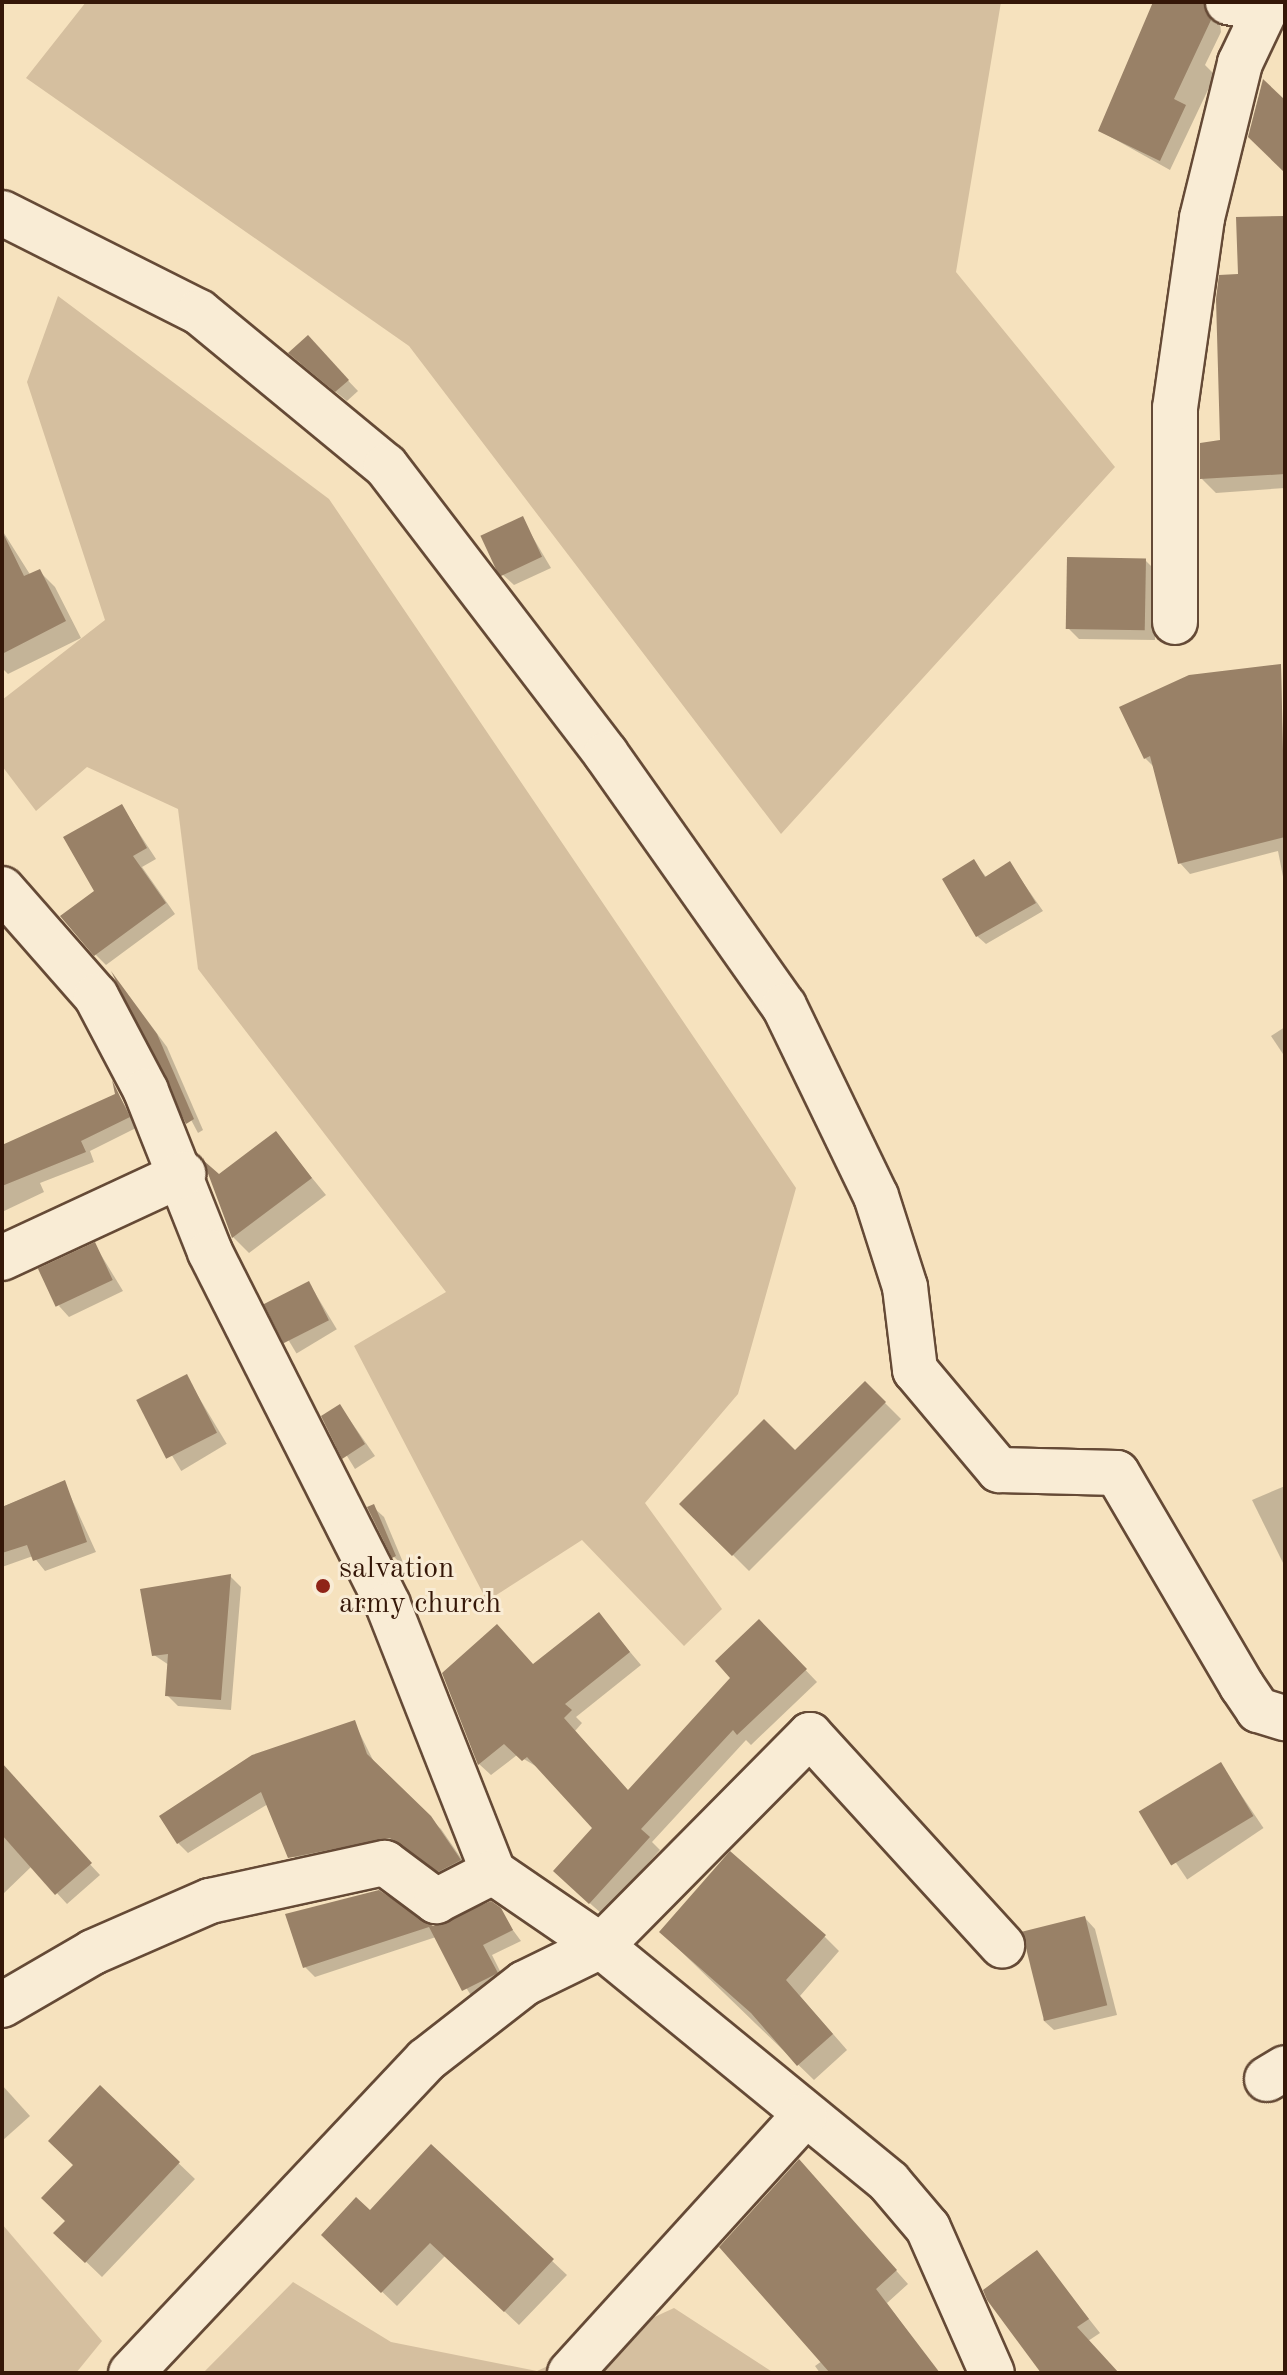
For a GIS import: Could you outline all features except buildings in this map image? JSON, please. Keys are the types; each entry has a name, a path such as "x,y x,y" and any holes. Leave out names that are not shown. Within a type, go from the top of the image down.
{"street":[{"path":"1175,622 1175,408 1202,218 1254,5"},
{"path":"2,213 199,312 386,466 606,754 784,1006 876,1196 905,1287 915,1370 999,1470 1117,1473 1258,1710 1285,1718"},
{"path":"2,889 96,996 183,1174 210,1252 388,1605 493,1872 601,1946 889,2182 928,2228 992,2373"},
{"path":"2,1258 183,1174"},
{"path":"131,2373 426,2060 525,1983 601,1946 810,1735 1002,1945"},
{"path":"2,2005 93,1952 210,1901 385,1863 436,1901 493,1872"},
{"path":"570,2373 805,2115"}],"shaded area":[{"path":"86,2 1001,2 956,272 1115,467 781,834 409,346 26,78"},
{"path":"58,296 329,499 796,1188 738,1394 645,1503 722,1609 684,1646 582,1540 487,1601 354,1346 446,1292 198,969 178,809 87,767 36,811 2,766 2,700 105,620 27,382"},
{"path":"2,2224 102,2341 76,2373 2,2373"},
{"path":"293,2282 391,2342 537,2371 674,2308 774,2373 203,2373"}],"place":[{"name":"salvation army church","path":"323,1586"}]}
